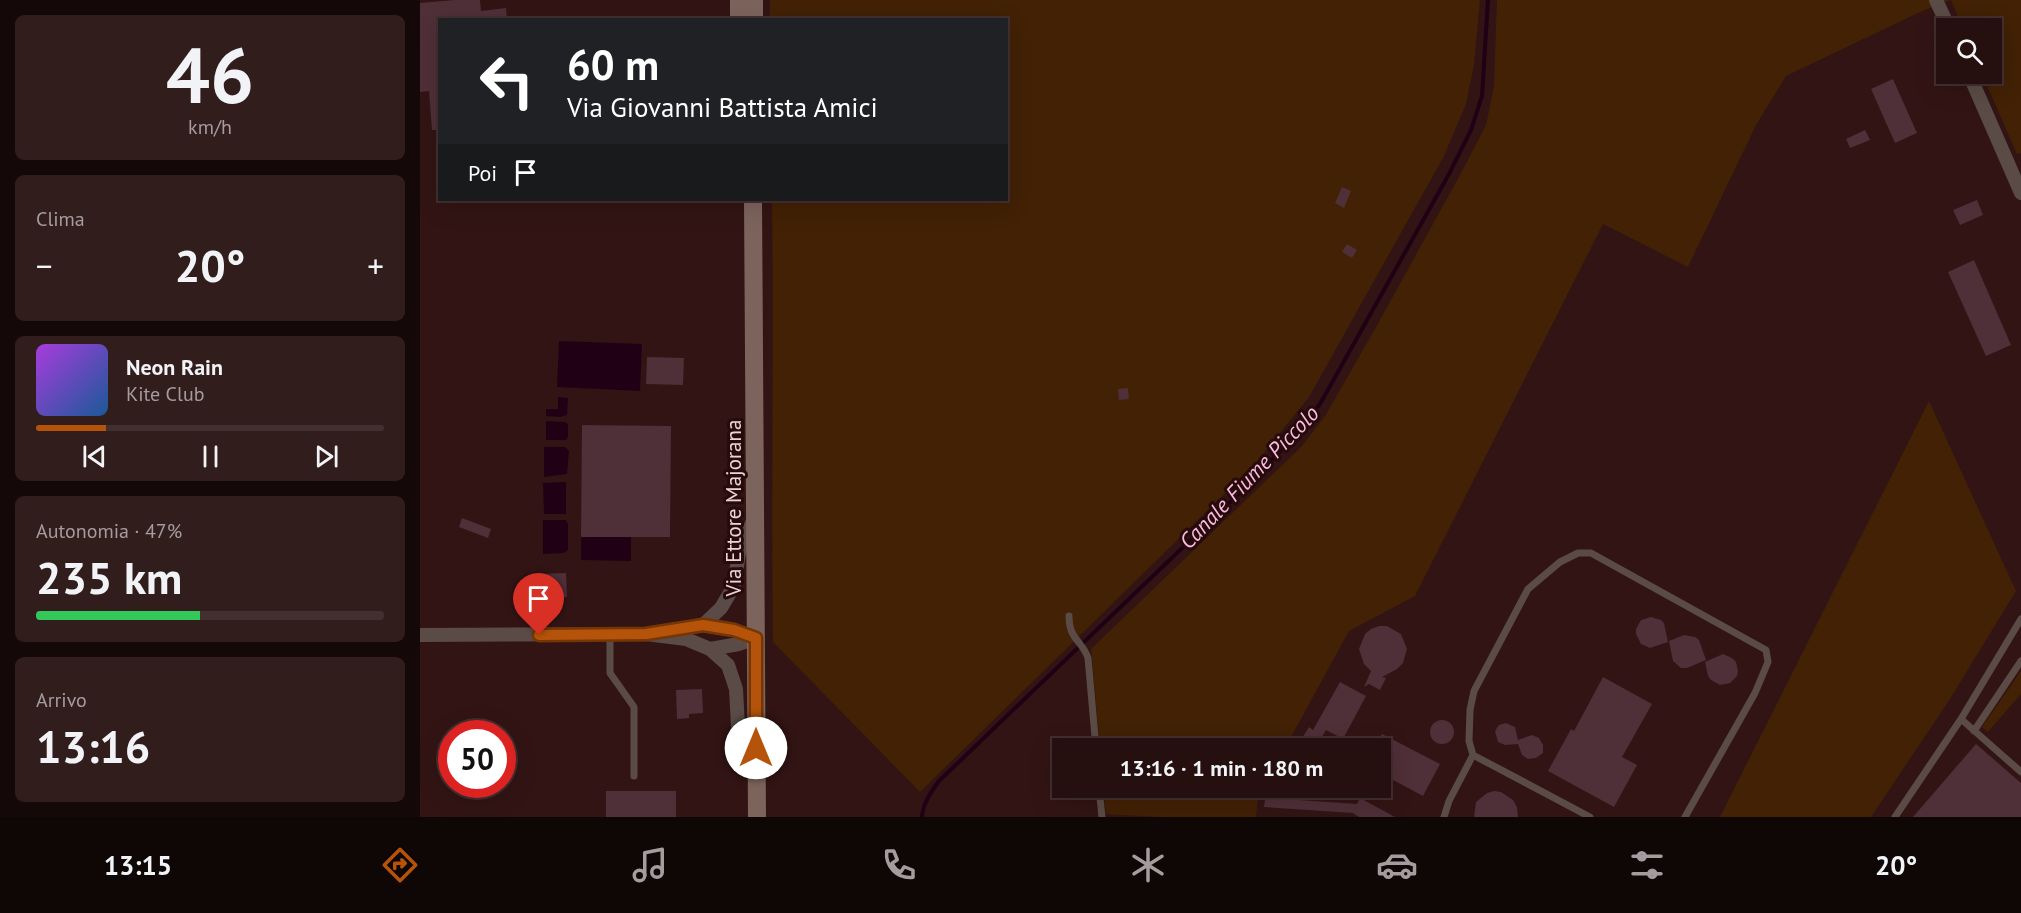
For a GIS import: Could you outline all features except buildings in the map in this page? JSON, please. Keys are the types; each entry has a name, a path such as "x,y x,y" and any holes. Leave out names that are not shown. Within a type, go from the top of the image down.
{"main road":[{"path":"739,0 739,18"},
{"path":"754,0 754,18"},
{"path":"764,0 764,18"},
{"name":"Via Ettore Majorana","path":"753,201 757,817"}],"street":[{"path":"1936,0 1944,18"},
{"path":"1974,84 2015,166 2021,193"},
{"path":"703,625 721,608 734,585 739,553 756,514"},
{"path":"646,634 703,625 734,630 756,638"},
{"path":"420,635 646,634 686,639 710,649 728,665 735,688 738,727 756,770"},
{"path":"710,649 739,644 756,638"}],"lane":[{"path":"1444,817 1449,801 1473,754 1469,741 1470,710 1474,691 1528,589 1560,562 1578,553 1591,552 1766,650 1768,662 1755,693 1685,817"},
{"path":"1069,616 1069,628 1073,637 1086,652 1088,658 1095,738"},
{"path":"1895,817 1960,719 2021,619"},
{"path":"610,634 610,674 634,707 634,776"},
{"path":"1974,731 2021,661"},
{"path":"1960,719 2021,772"},
{"path":"1473,754 1590,817"},
{"path":"1100,798 1102,817"}],"shaded area":[{"path":"770,0 1480,0 1474,65 1466,104 1444,156 1309,397 1254,465 920,792 773,642 772,201 1008,201 1008,18 770,18"},
{"path":"1497,0 1951,0 1920,12 1786,76 1756,125 1688,267 1603,224 1415,596 1349,631 1290,738 1099,738 1091,649 1302,446 1325,416 1486,125 1494,86"},
{"path":"1951,0 2021,0 2021,153 2017,154 1986,84 2002,84 2002,18 1959,18"},
{"path":"559,341 642,344 640,391 557,387"},
{"path":"558,397 568,398 567,415 546,416 546,409 558,409"},
{"path":"1929,401 2016,591 1950,699 1871,817 1720,817"},
{"path":"546,421 568,424 566,440 546,440"},
{"path":"544,447 565,447 569,451 567,474 544,477"},
{"path":"566,482 566,514 544,514 543,483"},
{"path":"543,520 566,520 568,550 564,553 543,554"},
{"path":"581,537 631,537 631,561 581,560"},
{"path":"2021,671 2021,694 1988,732 1982,727"},
{"path":"1104,798 1258,798 1256,817 1160,817 1106,814"}],"waterway":[{"name":"Canale Fiume Piccolo","path":"922,817 926,802 939,781 1249,484 1289,442 1320,404 1449,174 1471,130 1482,96 1488,0"}],"route":[{"path":"539,635 646,634 703,625 734,630 756,638 756,748"}]}
